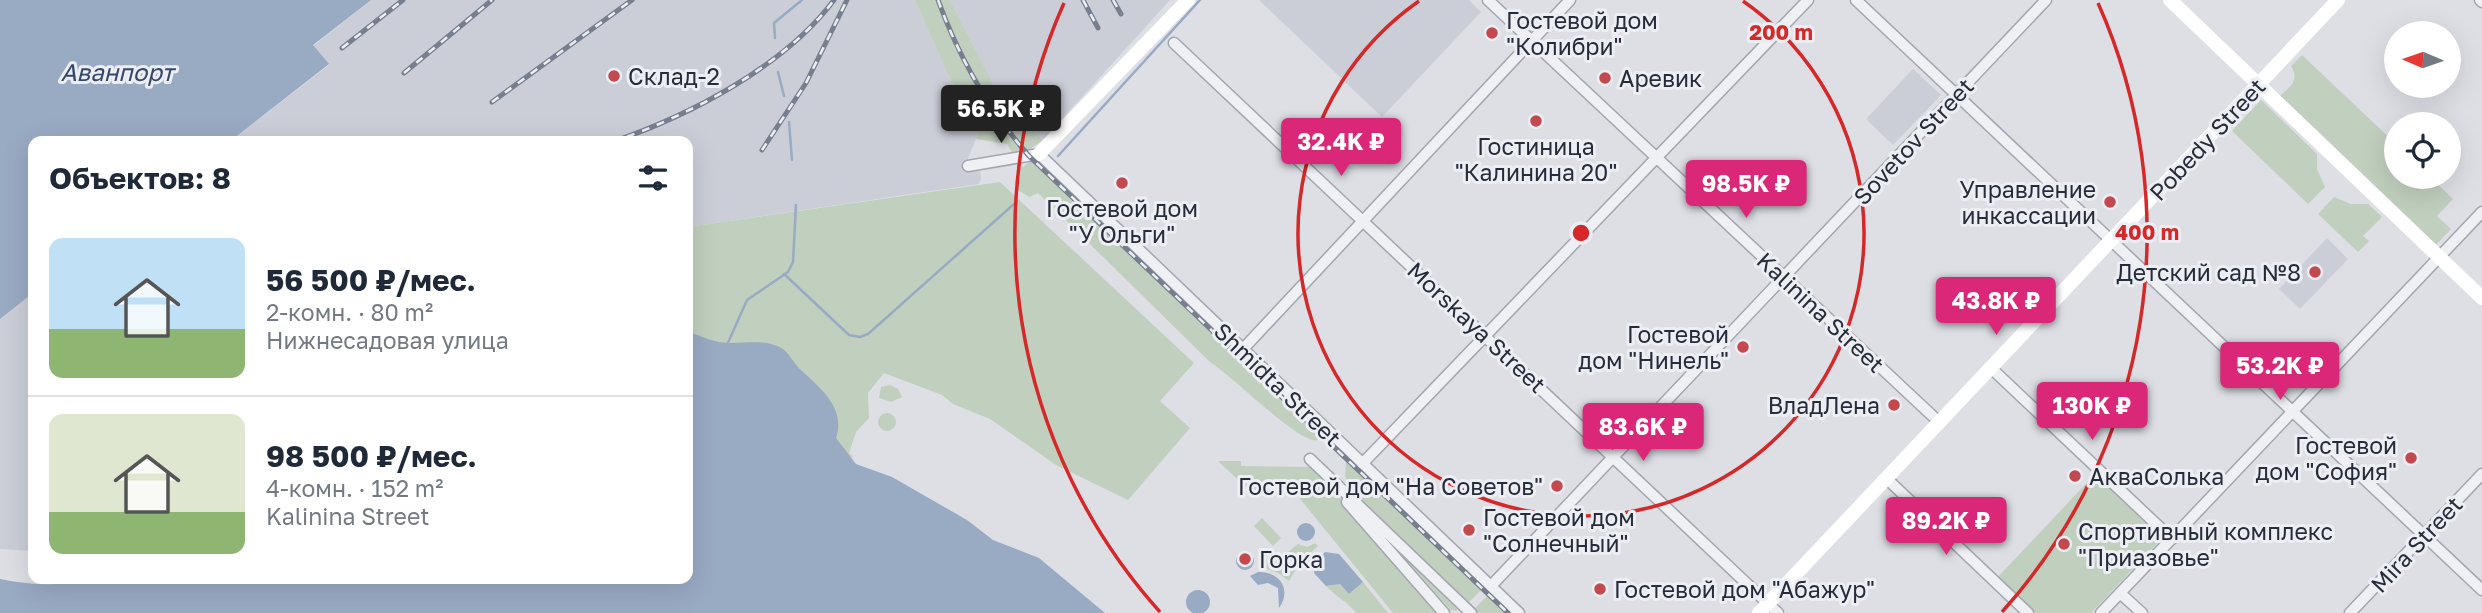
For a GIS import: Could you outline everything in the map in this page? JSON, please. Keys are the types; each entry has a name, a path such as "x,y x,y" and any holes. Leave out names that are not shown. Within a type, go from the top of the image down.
{"street":[{"path":"968,166 1039,154 1188,0"},
{"name":"Kalinina Street","path":"1488,0 1939,422"},
{"path":"1242,350 1570,0"},
{"path":"1362,464 1808,0"},
{"path":"1856,0 2482,590"},
{"name":"Sovetov Street","path":"1491,586 2046,0"},
{"path":"2170,0 2482,299"},
{"name":"Pobedy Street","path":"1768,610 1886,478 2339,0"},
{"name":"Morskaya Street","path":"1174,43 1615,457 1768,610"},
{"name":"Shmidta Street","path":"1039,154 1519,613"},
{"path":"2101,613 2482,212"},
{"path":"1991,368 2172,539"},
{"path":"1444,613 1310,459 1467,612"},
{"name":"Mira Street","path":"2350,613 2482,474"},
{"path":"1886,478 2028,613"},
{"path":"2120,593 2142,613"}],"shaded area":[{"path":"371,0 915,0 948,75 980,129 967,161 969,172 980,171 981,178 979,184 693,226 693,136 237,136 329,65 313,46"},
{"path":"950,0 1170,0 1043,140 1002,101"},
{"path":"1259,0 1469,0 1481,12 1382,117"},
{"path":"1913,69 1941,95 1893,145 1866,119"},
{"name":"Детский сад №8","path":"2327,238 2348,259 2300,309 2279,289"},
{"path":"28,297 28,551 0,549 0,319"}],"green space":[{"path":"915,0 950,0 1002,101 1043,140 1030,149 1013,154 1007,144 976,139 980,129 948,75"},
{"path":"2302,55 2384,133 2384,189 2443,189 2453,199 2437,216 2451,229 2435,246 2280,96 2293,83 2294,71 2291,66"},
{"path":"2261,100 2317,154 2317,169 2325,187 2308,204 2232,131"},
{"path":"1031,161 1316,434 1318,440 1309,439 1282,422 1211,363 1038,193 1029,197 1018,190 1015,182 1020,169"},
{"path":"1000,182 1194,363 1160,401 1190,428 1128,500 1056,465 990,419 953,404 942,395 884,373 868,393 869,418 856,432 849,453 854,458 693,402 693,226"},
{"path":"2334,197 2351,204 2368,204 2382,217 2363,236 2369,241 2358,252 2318,214"},
{"path":"890,385 898,389 902,397 891,402 879,398 881,387"},
{"path":"887,413 893,416 896,422 893,428 887,431 881,428 878,422 881,416"},
{"path":"1218,461 1241,461 1241,466 1313,467 1440,613 1393,613 1288,484 1269,480 1253,494"},
{"path":"1346,462 1481,590 1466,605 1352,493 1345,476"},
{"path":"2097,472 2164,536 2091,613 2034,613 1997,578"},
{"path":"1367,475 1486,589 1364,476"},
{"path":"1262,518 1281,538 1273,546 1254,526"},
{"path":"1388,540 1457,605 1457,611 1451,610"},
{"path":"1315,543 1318,546 1306,557 1306,567 1301,567 1287,553 1298,544 1307,547"},
{"path":"1265,558 1296,569 1289,581 1265,568"},
{"path":"1363,582 1388,613 1356,613 1326,586 1340,584 1349,594"},
{"path":"1487,596 1504,613 1476,613 1473,610"}],"water":[{"name":"Аванпорт","path":"0,0 371,0 313,45 329,64 237,136 28,136 28,297 0,319"},
{"path":"693,333 719,342 761,342 783,349 830,400 838,417 836,438 856,464 892,477 967,520 993,540 1039,558 1105,613 0,613 0,579 22,583 693,584"},
{"path":"1302,523 1310,523 1315,532 1313,539 1302,541 1297,536 1297,528"},
{"name":"Горка","path":"1241,552 1249,552 1254,561 1252,568 1241,570 1236,565 1236,557"},
{"path":"1325,552 1339,554 1363,582 1349,594 1340,584 1326,586 1314,573 1316,562"},
{"path":"1258,572 1272,575 1282,583 1284,595 1279,608 1278,588 1268,583 1258,585 1250,576"},
{"path":"1198,590 1207,593 1210,602 1207,611 1198,614 1189,611 1186,602 1189,593"}],"waterway":[{"path":"775,38 774,23 802,0"},
{"path":"1058,156 1200,0"},
{"path":"778,72 784,96"},
{"path":"789,122 792,160"},
{"path":"784,274 849,335 860,337 868,334 1014,204"},
{"path":"727,345 747,300 788,272 793,262 796,205"}],"railway":[{"path":"342,48 403,0"},
{"path":"404,73 492,0"},
{"path":"492,102 632,0"},
{"path":"628,136 703,103 763,67 814,24 834,0"},
{"path":"762,150 806,83 847,0"},
{"path":"938,0 955,42 976,82 1029,156 1508,613"},
{"path":"1083,0 1098,28"},
{"path":"1113,0 1121,14"}],"place":[{"name":"Гостевой дом \"Колибри\"","path":"1492,33"},
{"name":"Склад-2","path":"614,76"},
{"name":"Аревик","path":"1605,78"},
{"name":"Гостиница \"Калинина 20\"","path":"1536,121"},
{"name":"Гостевой дом \"У Ольги\"","path":"1122,183"},
{"name":"Управление инкассации","path":"2110,202"},
{"name":"Детский сад №8","path":"2315,272"},
{"name":"Гостевой дом \"Нинель\"","path":"1743,347"},
{"name":"ВладЛена","path":"1894,405"},
{"name":"Гостевой дом \"София\"","path":"2411,458"},
{"name":"АкваСолька","path":"2075,476"},
{"name":"Гостевой дом \"На Советов\"","path":"1557,486"},
{"name":"Гостевой дом \"Солнечный\"","path":"1469,530"},
{"name":"Спортивный комплекс \"Приазовье\"","path":"2064,544"},
{"name":"Горка","path":"1245,559"},
{"name":"Гостевой дом \"Абажур\"","path":"1600,589"}]}
